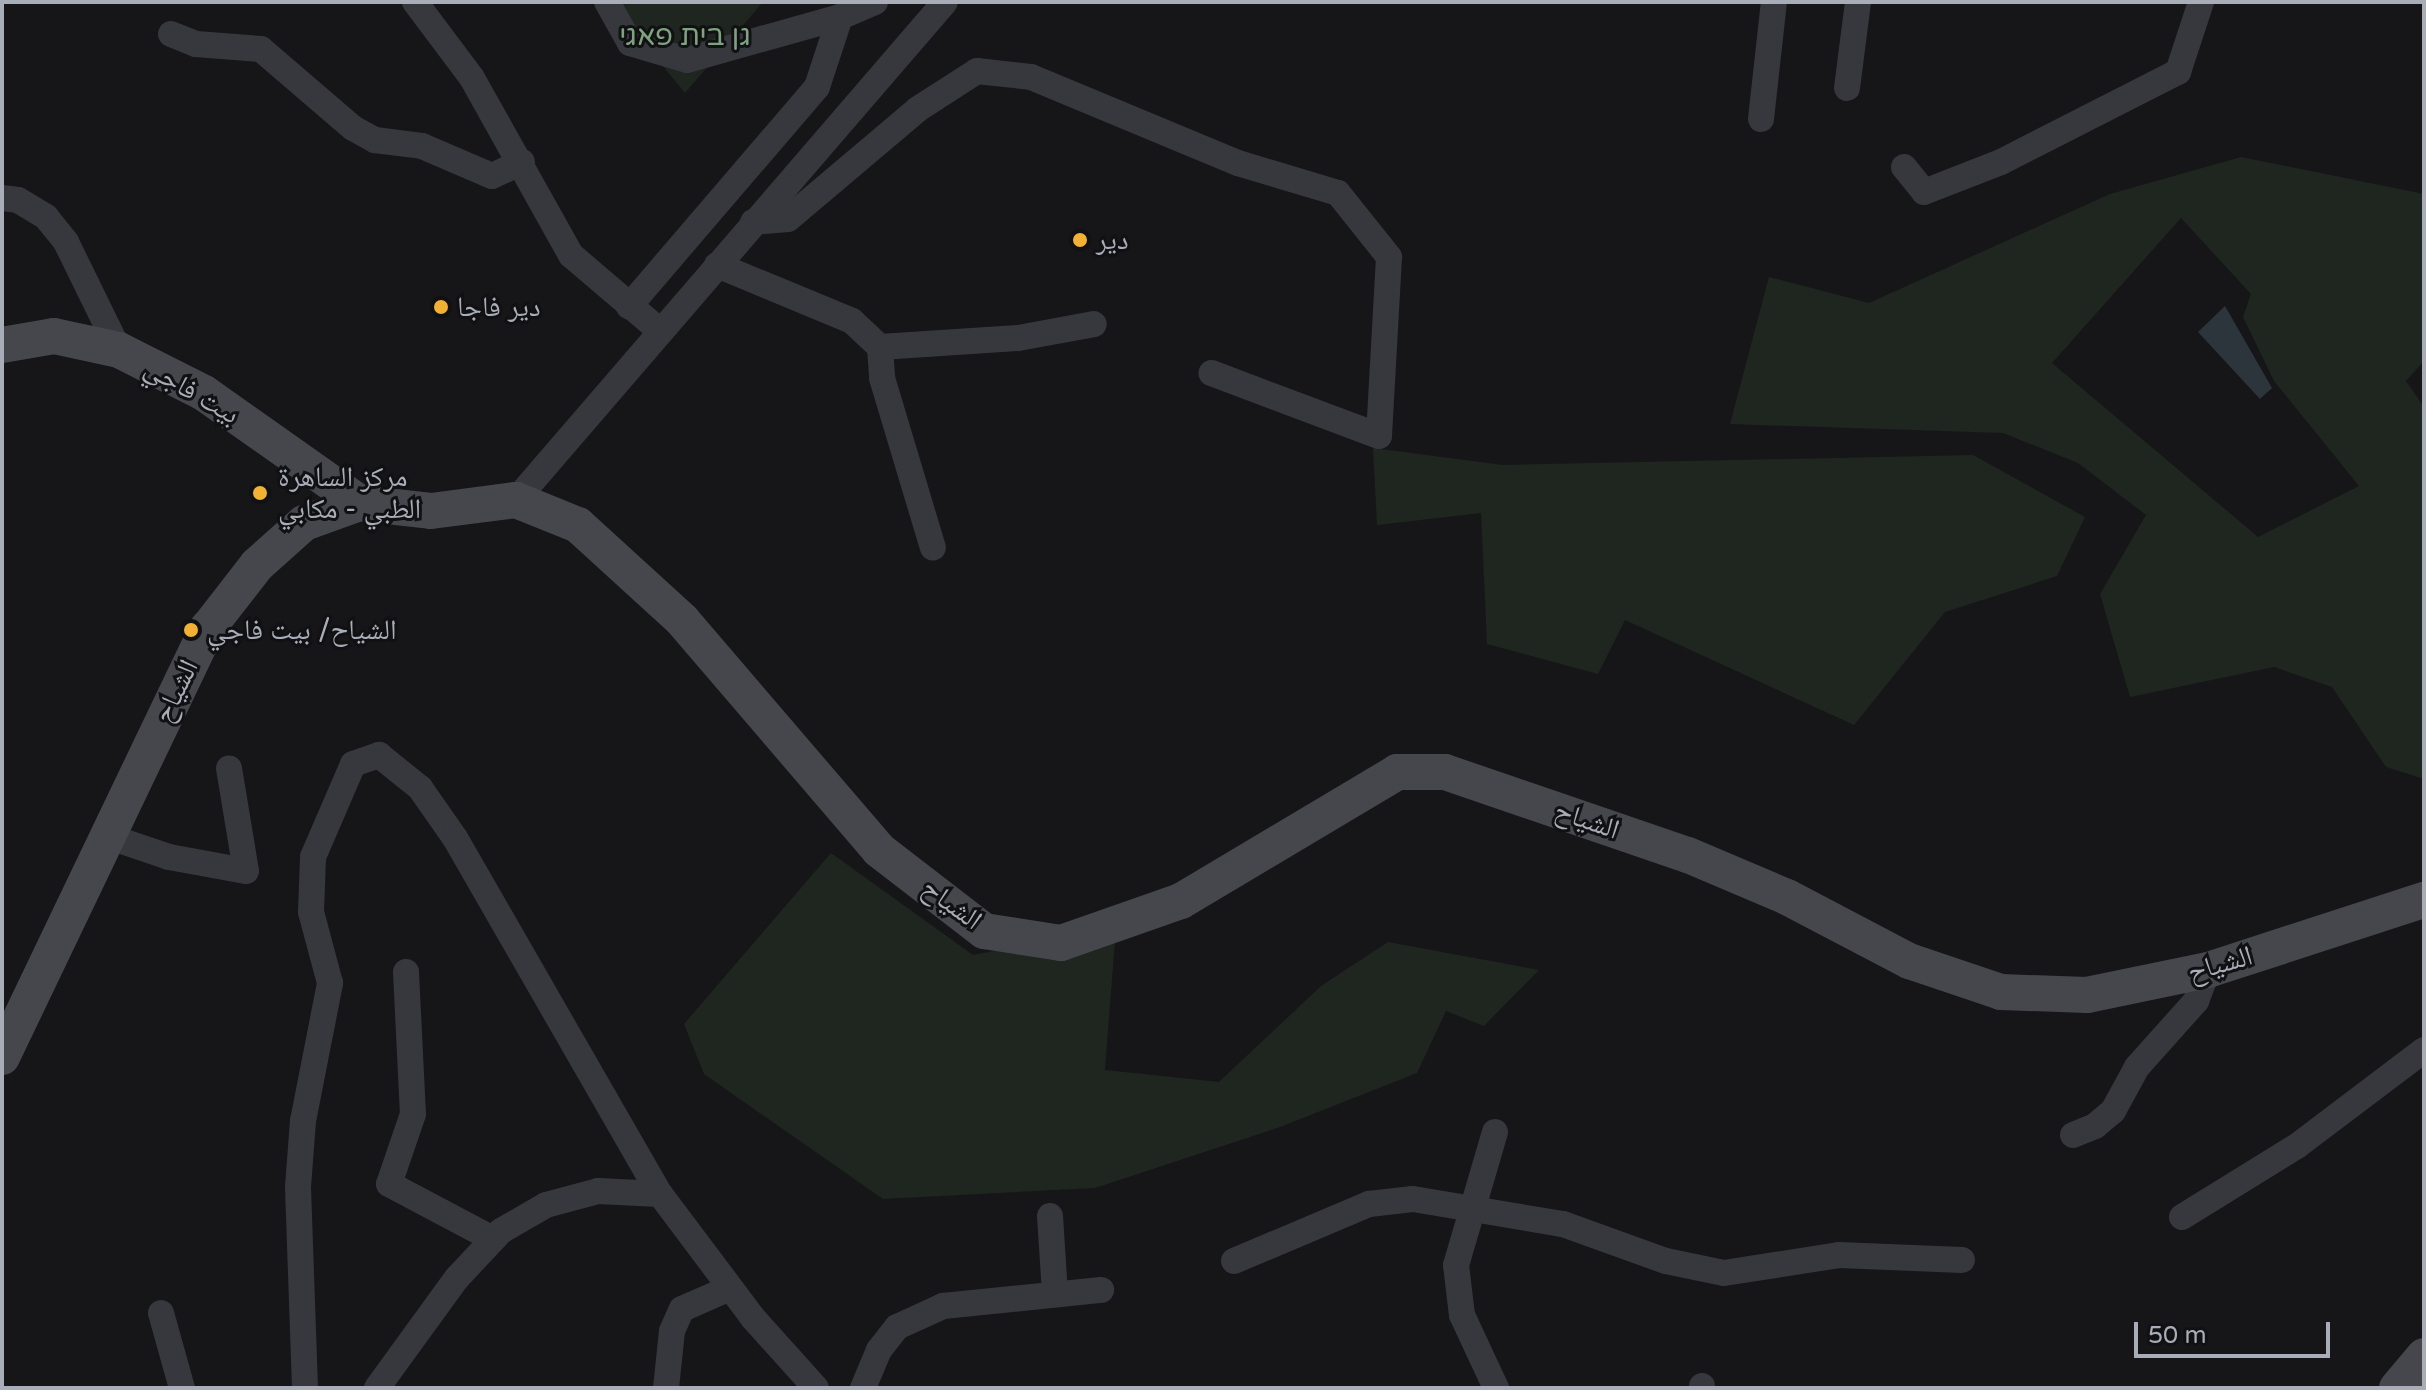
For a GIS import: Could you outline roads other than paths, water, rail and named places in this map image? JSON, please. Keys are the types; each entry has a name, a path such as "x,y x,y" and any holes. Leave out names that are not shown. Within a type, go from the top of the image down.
{"street":[{"path":"415,2 472,78 522,162 571,255 660,331"},
{"path":"607,2 630,43 687,60 840,17 875,2"},
{"path":"516,500 945,2"},
{"path":"1761,119 1774,2"},
{"path":"1847,88 1858,2"},
{"path":"1904,167 1924,192 2001,162 2178,72 2201,2"},
{"path":"629,306 817,87 840,17"},
{"path":"171,34 196,44 261,49 353,128 375,140 422,146 492,176 522,162"},
{"path":"753,222 788,219 918,109 977,71 1031,77 1238,163 1338,193 1389,257 1379,436 1211,373"},
{"path":"2,198 18,200 46,217 66,242 119,350"},
{"path":"717,265 852,321 880,347 882,378 933,548"},
{"path":"880,347 1018,338 1094,324"},
{"name":"بيت فاجي","path":"2,345 54,336 119,350 204,393 360,503"},
{"name":"الشياح","path":"2,1057 39,970 110,837 168,702 208,628 257,565 304,523 360,503 431,511 516,500 578,525 626,565 682,620 879,850 984,931 1061,943 1181,901 1397,772 1445,772 1688,855 1787,897 1909,961 2001,992 2087,995 2208,970 2424,900"},
{"path":"298,1382 298,1203 303,1121 330,983 311,912 313,857 353,764 367,756 379,755 394,763 420,788 455,838 660,1194 730,1288 816,1388"},
{"path":"110,837 169,857 246,871 229,768"},
{"path":"2073,1135 2095,1126 2113,1111 2137,1067 2196,1001 2208,970"},
{"path":"406,972 413,1114 389,1184 493,1239"},
{"path":"2182,1217 2297,1146 2424,1050"},
{"path":"1495,1132 1469,1206 1456,1265 1462,1315 1496,1388"},
{"path":"377,1388 457,1278 493,1239 546,1205 598,1191 660,1194"},
{"path":"1234,1261 1369,1204 1413,1199 1563,1224 1666,1261 1724,1273 1839,1255 1962,1260"},
{"path":"1050,1216 1055,1294"},
{"path":"666,1388 672,1331 682,1309 730,1288"},
{"path":"863,1388 879,1350 897,1327 943,1306 1101,1290"},
{"path":"161,1313 182,1388"},
{"path":"2397,1388 2424,1356"}],"place":[{"name":"دير","path":"1080,240"},
{"name":"دير فاجا","path":"441,307"},
{"name":"مركز الساهرة الطبي - مكابي","path":"260,493"},
{"name":"الشياح/ بيت فاجي","path":"191,630"}],"park label":[{"name":"גן בית פאגי","path":"685,36"}]}
